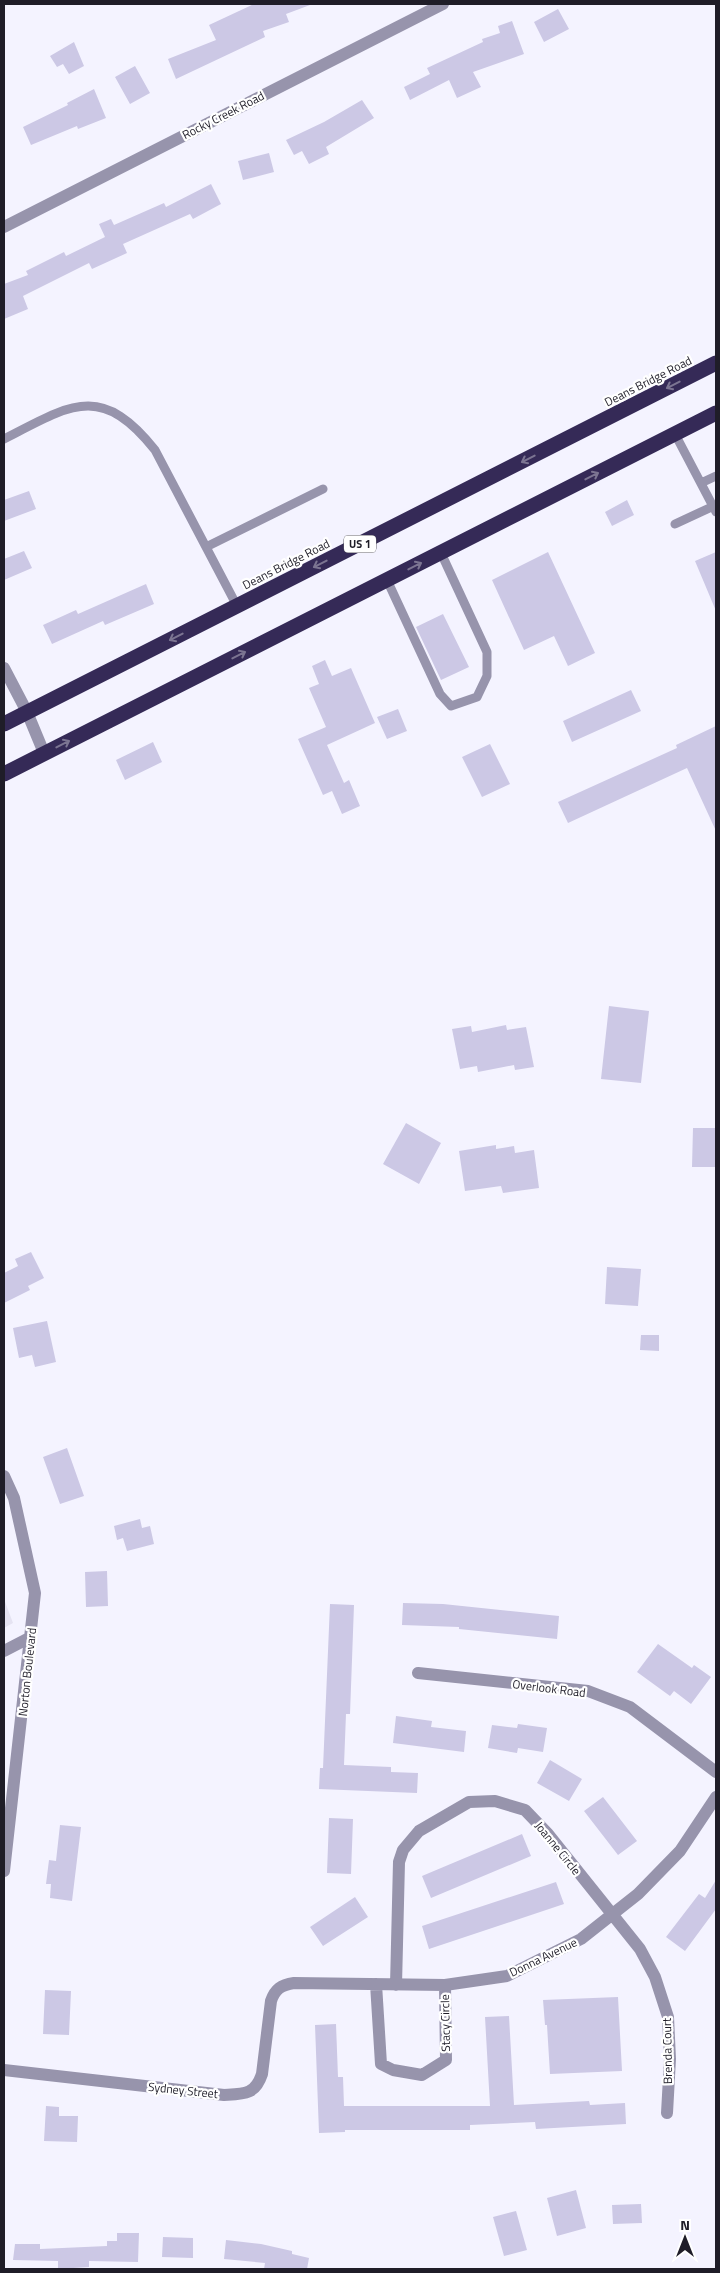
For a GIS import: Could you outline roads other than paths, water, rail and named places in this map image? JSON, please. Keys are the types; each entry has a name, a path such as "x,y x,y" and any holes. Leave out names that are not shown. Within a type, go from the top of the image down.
{"highway":[{"name":"Deans Bridge Road","path":"4,724 716,363"},
{"path":"4,774 716,413"}],"street":[{"name":"Rocky Creek Road","path":"4,227 443,4"},
{"path":"4,668 27,712 44,753"},
{"name":"Norton Boulevard","path":"4,1476 14,1498 35,1593 4,1871"},
{"path":"4,1651 31,1637"},
{"name":"Overlook Road","path":"418,1673 588,1691 630,1707 716,1772"},
{"name":"Donna Avenue","path":"278,1987 294,1983 445,1985 507,1976 581,1939 638,1894 680,1851 716,1797"},
{"name":"Joanne Circle","path":"396,1985 399,1862 403,1850 419,1831 469,1802 495,1801 525,1810 548,1834 611,1915"},
{"name":"Brenda Court","path":"611,1915 640,1949 654,1977 668,2017 670,2059 667,2113"},
{"name":"Stacy Circle","path":"376,1984 381,2064 392,2070 422,2075 446,2060 445,1985"},
{"name":"Sydney Street","path":"4,2070 224,2094 244,2094 255,2088 262,2074 271,2002 278,1987"}],"lane":[{"path":"4,439 70,407 89,405 106,408 127,420 142,433 155,450 237,606"},
{"path":"675,434 715,508 675,524"},
{"path":"701,483 716,476"},
{"path":"206,547 323,489"},
{"path":"387,580 440,694 451,706 477,697 487,676 487,652 441,553"}]}
